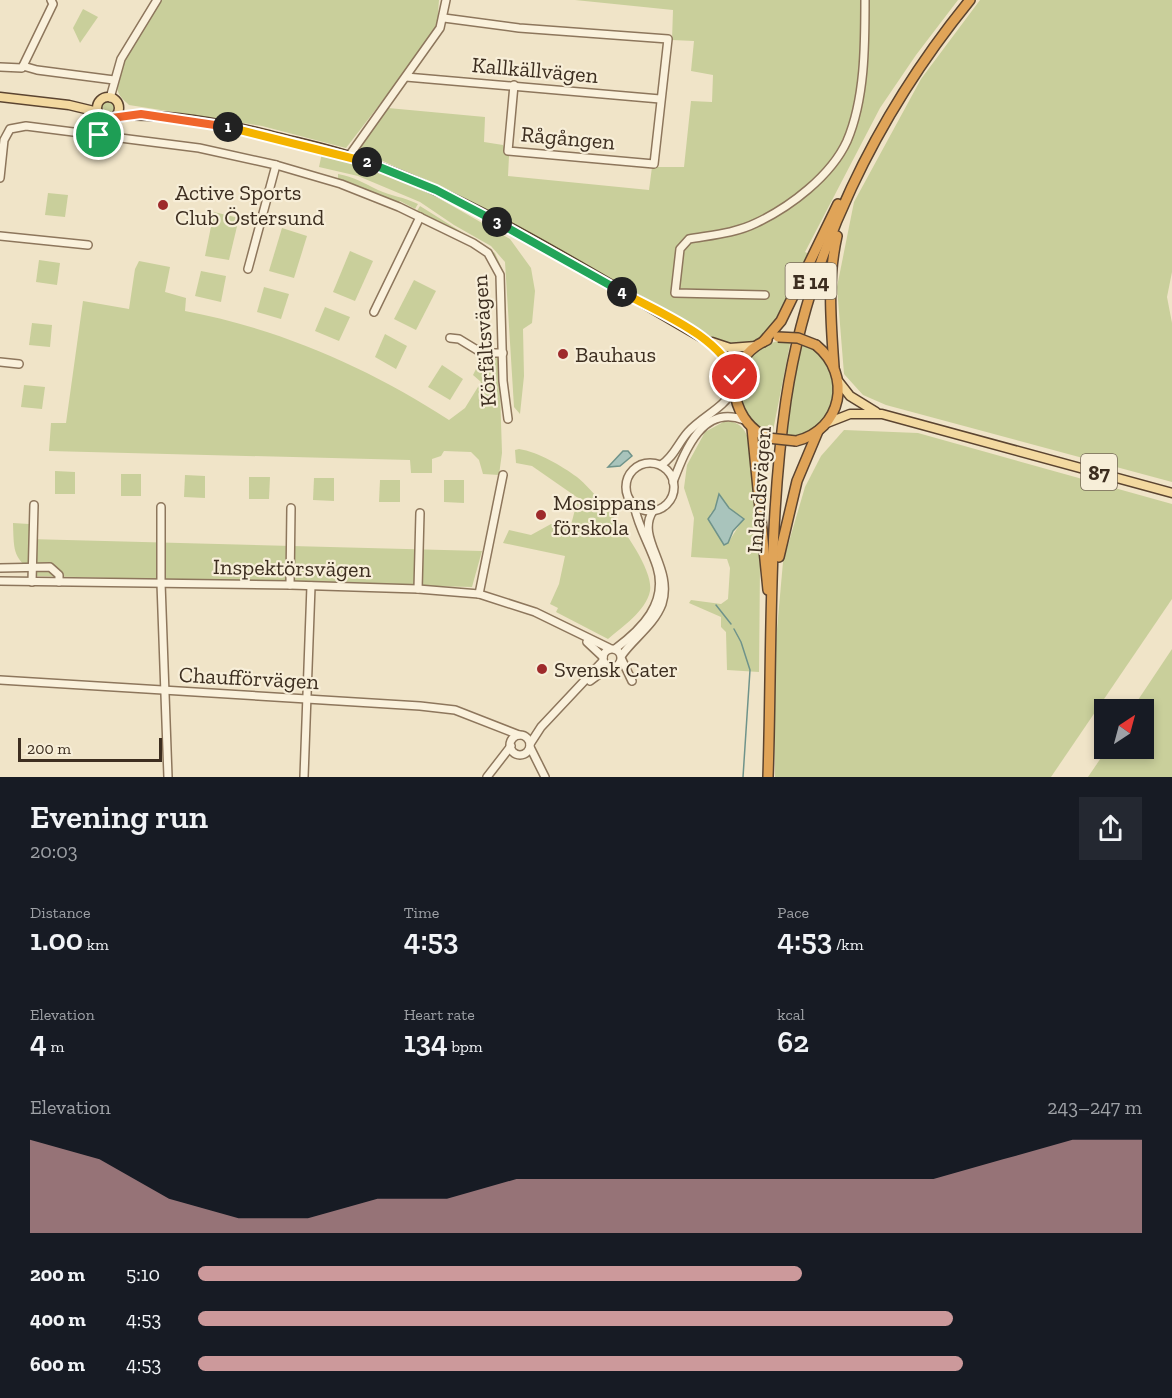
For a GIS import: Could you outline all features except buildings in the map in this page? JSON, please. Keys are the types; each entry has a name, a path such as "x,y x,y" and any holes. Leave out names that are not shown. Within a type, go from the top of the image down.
{"highway":[{"name":"Inlandsvägen","path":"765,777 775,460 793,349 808,291 851,181 893,99 921,55 962,0"},
{"name":"Inlandsvägen","path":"771,602 776,505 786,399 812,293 850,193 880,134 919,68 970,0"},
{"path":"850,193 839,227 830,274 834,367 839,382 837,404 827,423 818,431 796,441 768,438 744,420 736,402 735,377 743,360 781,321 851,181"},
{"path":"760,344 778,337 798,338 816,345 834,367"},
{"path":"752,428 771,602"},
{"path":"771,602 786,519 797,481 818,431"}],"main road":[{"path":"0,97 243,129 349,156 446,195 706,340 724,354 735,377"},
{"path":"108,112 110,98"},
{"path":"706,340 730,348 760,344"},
{"path":"839,382 857,402 882,414"},
{"path":"827,423 850,414 882,414"},
{"name":"87","path":"882,414 1172,493"}],"street":[{"path":"110,98 121,59 157,0"},
{"path":"349,156 440,28 444,18 446,0"},
{"path":"765,295 675,293 680,249 689,239 727,233 756,224 799,196 832,164 846,142 854,118 865,31 865,0"},
{"path":"23,67 51,1"},
{"path":"444,18 519,28 668,39 660,99"},
{"path":"0,67 23,67 114,80"},
{"name":"Kallkällvägen","path":"406,77 660,99"},
{"name":"Rågången","path":"514,86 508,151 654,164 660,99"},
{"path":"99,135 108,112"},
{"path":"108,112 108,136"},
{"name":"Körfältsvägen","path":"0,178 4,140 10,129 15,127 199,148 276,165 340,184 420,217 473,243 495,261 500,275 505,409 508,419"},
{"path":"248,269 276,165"},
{"path":"374,312 420,217"},
{"path":"0,236 88,245"},
{"path":"450,338 459,339 482,353 503,353"},
{"path":"0,362 19,364"},
{"path":"660,465 672,456 686,434 718,410 734,389"},
{"path":"634,505 653,511 664,507 670,500 673,482 690,441 698,431 722,417 744,420"},
{"path":"497,767 530,746 541,728 578,690 612,649 644,624 658,598 657,566 626,489 631,472 646,463 660,465 670,473 673,482"},
{"path":"479,594 503,475"},
{"path":"32,582 34,505"},
{"path":"161,507 161,583 168,777"},
{"path":"290,585 291,508"},
{"path":"578,690 622,658 654,620 662,602 664,575 647,526 653,511"},
{"path":"418,589 420,513"},
{"path":"0,568 46,566 55,569 59,574 59,582"},
{"name":"Inspektörsvägen","path":"0,581 290,585 418,589 479,594 535,612 612,649 622,658 632,681 612,667 576,633"},
{"path":"304,777 310,586"},
{"name":"Chaufförvägen","path":"0,680 455,710 521,735"},
{"name":"Chaufförvägen","path":"492,725 520,754"},
{"path":"487,777 497,767 511,744 521,735 541,728"},
{"path":"521,735 530,746 545,777"},
{"path":"520,754 537,763"}],"green space":[{"path":"160,0 439,0 438,13 441,25 346,148 262,126 129,105 119,94 117,84 120,72 131,46"},
{"path":"575,0 958,0 916,55 880,108 805,252 809,254 783,313 763,337 750,344 735,346 704,334 491,214 358,150 388,108 485,117 484,142 503,145 509,156 508,176 649,190 652,167 684,167 691,101 712,102 713,75 691,71 694,41 672,40 673,10"},
{"path":"980,0 1172,0 1172,272 1167,297 1172,323 1172,482 886,405 863,395 844,374 837,287 854,202 921,79"},
{"path":"83,9 98,17 80,43 73,28"},
{"path":"109,99 117,107 109,115 101,107"},
{"path":"322,153 421,188 510,239 531,268 535,291 532,323 523,329 524,376 520,414 514,407 505,262 491,246 420,202 358,176 319,167"},
{"path":"338,174 418,204 415,209 400,201 398,203 338,180"},
{"path":"48,193 68,195 65,217 45,215"},
{"path":"420,206 495,253 504,273 506,319 502,274 494,255 417,211"},
{"path":"214,212 239,218 229,260 205,256"},
{"path":"282,228 307,236 294,278 269,271"},
{"path":"350,251 373,261 355,301 333,292"},
{"path":"39,260 60,263 57,285 36,282"},
{"path":"139,261 170,267 165,292 186,298 185,311 255,328 323,353 419,401 449,420 465,408 481,382 473,375 481,359 499,358 502,453 499,475 483,474 479,460 471,452 444,451 441,456 432,459 432,473 411,473 410,460 49,451 51,423 66,423 83,301 129,309 135,269"},
{"path":"201,271 226,276 221,302 195,296"},
{"path":"414,280 436,291 416,330 394,319"},
{"path":"264,287 289,294 281,319 257,312"},
{"path":"325,307 350,317 339,341 315,331"},
{"path":"32,323 52,325 50,347 29,345"},
{"path":"385,334 407,346 396,369 375,357"},
{"path":"791,339 772,436 755,427 744,413 738,398 738,382 744,366 754,353 770,344"},
{"path":"801,342 819,352 828,364 833,375 834,397 825,419 817,427 805,435 784,439"},
{"path":"442,365 463,379 450,400 428,387"},
{"path":"24,385 45,387 42,409 21,407"},
{"path":"725,421 735,423 742,428 751,445 760,565 759,672 727,670 726,632 721,627 721,617 689,603 691,600 721,604 728,599 730,568 727,559 691,557 694,518 684,488 687,465 705,432","holes":["720,495 729,508 743,519 728,543 722,543 710,514 715,509"]},
{"path":"844,430 918,433 1172,504 1172,599 1104,699 1094,699 1094,714 1051,777 775,777 774,663 783,562 805,487 821,456"},
{"path":"519,449 550,460 577,477 611,513 644,564 649,579 648,598 633,618 608,639 556,612 558,608 550,604 559,584 565,556 503,543 509,530 531,535 551,524 571,525 578,498 532,466 516,463 515,450"},
{"path":"55,471 75,472 75,494 55,494"},
{"path":"121,474 141,474 141,496 121,496"},
{"path":"185,475 205,476 205,498 184,497"},
{"path":"249,477 270,477 269,499 249,499"},
{"path":"314,478 334,478 334,501 313,500"},
{"path":"380,480 400,480 400,502 379,502"},
{"path":"444,480 464,480 464,503 444,502"},
{"path":"13,523 29,524 29,539 482,551 472,587 37,576 23,564 16,554"},
{"path":"1172,649 1172,777 1088,777 1100,759 1154,759 1154,699 1139,699"}],"water":[{"path":"623,451 628,451 632,456 620,466 608,467"},
{"path":"719,494 729,508 744,519 733,531 728,543 724,545 708,519 715,509"}],"waterway":[{"path":"716,605 731,624"},
{"path":"734,629 750,670 743,777"}],"place":[{"name":"Active Sports Club Östersund","path":"163,205"},
{"name":"Bauhaus","path":"563,354"},
{"name":"Mosippans förskola","path":"541,515"},
{"name":"Svensk Cater","path":"542,669"}],"route":[{"path":"99,135 104,119 141,114 243,129 362,160 436,190 706,340 724,354 735,377"}]}
